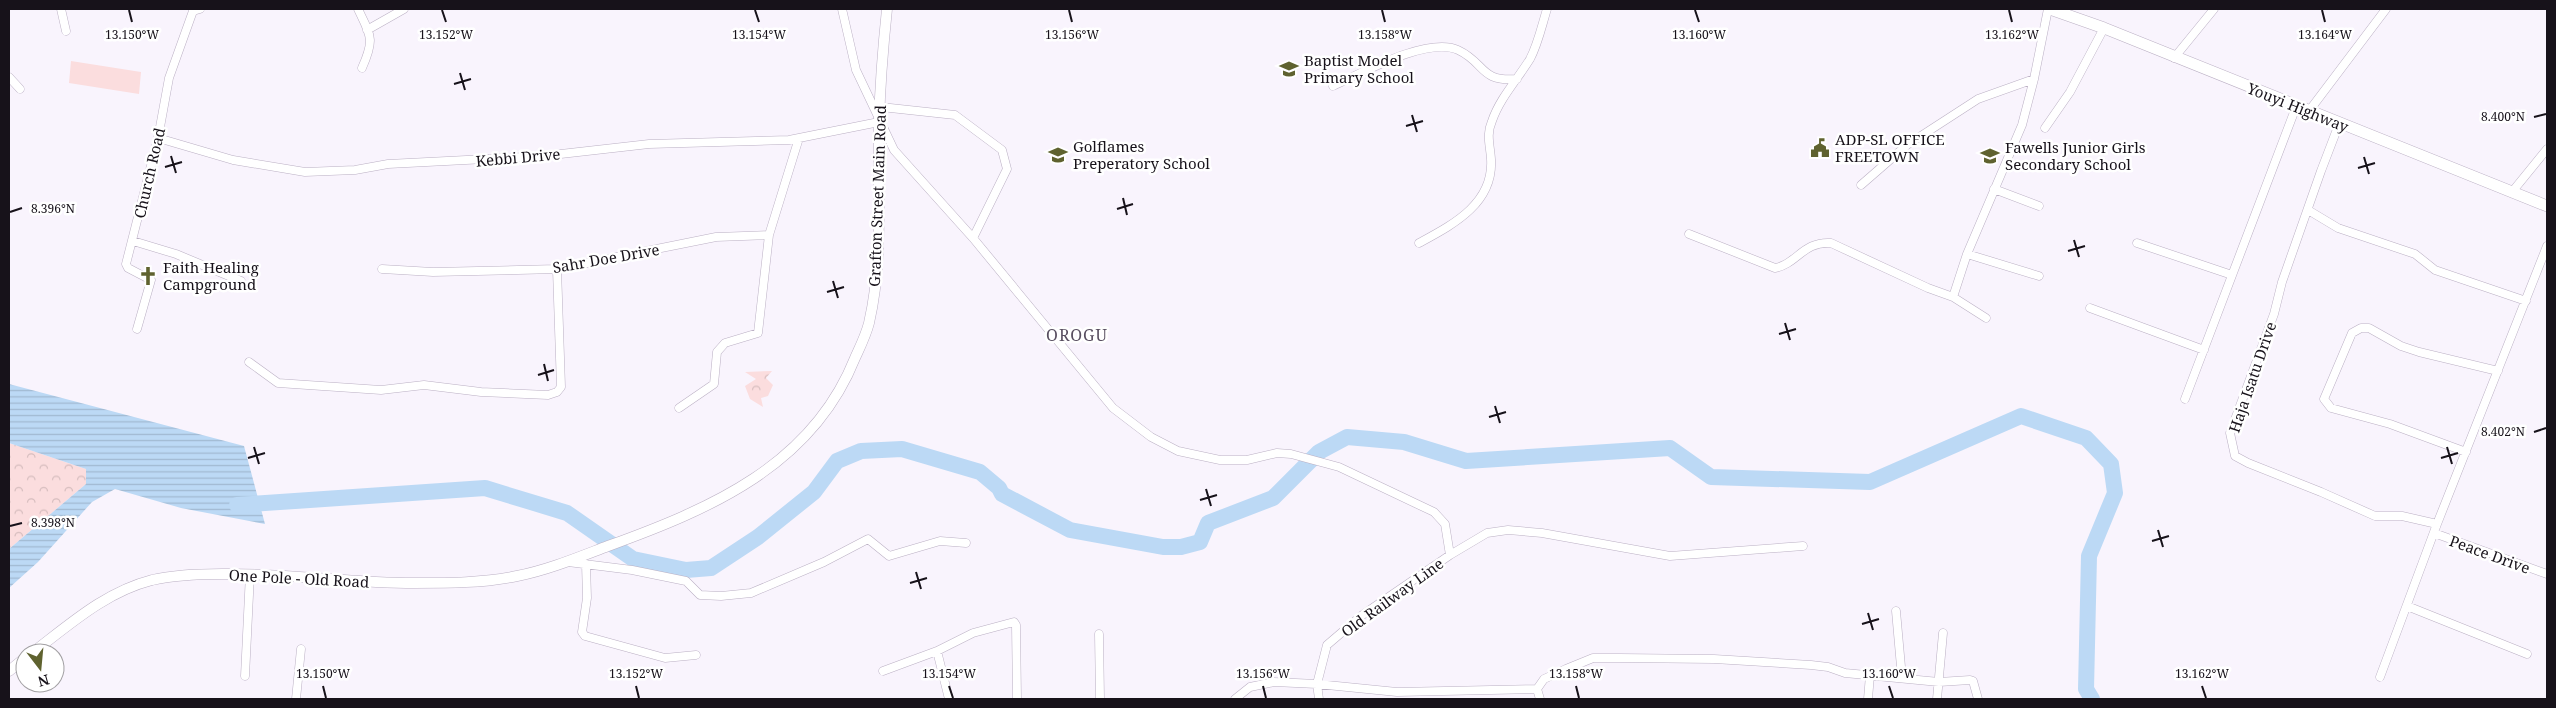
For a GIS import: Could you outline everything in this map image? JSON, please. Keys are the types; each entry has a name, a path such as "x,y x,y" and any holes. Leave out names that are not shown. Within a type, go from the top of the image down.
{"main road":[{"name":"Youyi Highway","path":"2049,9 2074,13 2174,58 2547,206"}],"street":[{"path":"61,9 66,31"},
{"name":"Church Road","path":"137,329 151,282 128,268 126,264 158,138 169,78 193,11 200,9"},
{"path":"358,9 371,39 369,51 362,68"},
{"path":"367,30 404,9"},
{"name":"Old Railway Line","path":"842,9 856,70 879,122 894,150 973,238 1113,408 1151,437 1178,451 1220,460 1247,460 1277,453 1291,454 1339,467 1434,512 1445,524 1450,555 1361,616 1328,645 1317,684 1319,699"},
{"name":"Grafton Street Main Road","path":"585,559 727,497 772,467 804,438 825,415 849,374 869,325 880,199 879,122 887,9"},
{"path":"1418,243 1458,220 1476,206 1484,192 1490,172 1491,159 1488,140 1492,120 1535,48 1548,9"},
{"path":"1953,297 1967,254 2022,125 2049,9"},
{"path":"2174,58 2214,9"},
{"path":"2309,111 2386,9"},
{"path":"2045,128 2070,92 2104,28"},
{"path":"1333,86 1389,61 1434,46 1448,46 1464,54 1493,78 1517,79"},
{"path":"9,77 20,89"},
{"path":"1861,185 1907,146 1978,99 2034,79"},
{"path":"881,107 955,115 1002,150 1007,170 973,238"},
{"path":"2185,398 2296,107"},
{"name":"Kebbi Drive","path":"158,138 233,160 305,172 355,170 388,164 544,156 649,144 799,138 879,122"},
{"name":"Haja Isatu Drive","path":"2340,124 2282,282 2274,314 2230,433 2235,456 2261,469 2322,492 2375,516 2402,516 2437,524"},
{"path":"679,408 714,384 717,352 721,347 726,343 758,333 769,235 799,138"},
{"path":"2512,192 2547,149"},
{"path":"1994,189 2039,206"},
{"path":"2308,210 2338,228 2415,254 2435,270 2526,301"},
{"path":"1689,234 1775,268 1783,267 1804,249 1821,242 1831,244 1928,288 1953,297 1986,318"},
{"name":"Sahr Doe Drive","path":"382,268 433,272 558,269 716,237 769,235"},
{"path":"133,241 176,254 241,281"},
{"path":"2137,243 2232,275"},
{"path":"2380,677 2437,524 2547,246"},
{"path":"1967,254 2039,276"},
{"path":"249,362 278,383 381,390 424,386 481,392 548,395 557,392 561,387 558,269"},
{"path":"2090,308 2204,350"},
{"path":"2466,452 2390,424 2331,408 2324,399 2352,333 2361,328 2369,328 2401,346 2419,352 2498,371"},
{"path":"1450,555 1487,533 1508,530 1542,532 1670,556 1803,546"},
{"name":"Peace Drive","path":"2434,533 2547,574"},
{"path":"696,655 665,658 585,636 582,632 582,624 587,598 585,559 686,581 700,595 721,596 751,593 824,562 868,539 889,556 940,542 966,543"},
{"name":"One Pole - Old Road","path":"45,643 96,605 124,589 154,580 195,574 250,574 414,583 459,582 517,576 563,562 585,559"},
{"path":"245,676 250,574"},
{"path":"2407,606 2527,654"},
{"path":"1896,611 1902,678"},
{"path":"882,671 937,651 981,630 1014,622 1016,625 1017,699"},
{"path":"1937,699 1943,633"},
{"path":"1099,634 1100,699"},
{"path":"296,699 301,649"},
{"path":"937,651 949,699"},
{"path":"1537,689 1544,679 1593,658 1714,659 1811,665 1828,667 1845,673 1939,682 1974,681 1978,699"},
{"path":"1868,699 1870,675"},
{"path":"1235,699 1250,687 1263,683 1317,684 1397,692 1537,689"},
{"path":"1537,689 1540,699"}],"green space":[{"path":"71,61 141,72 139,94 69,83"},
{"path":"772,371 766,378 773,385 768,396 761,398 763,407 750,399 745,386 756,379 745,372"},
{"path":"9,443 86,469 86,484 9,549"}],"water":[{"path":"9,384 244,446 265,524 181,508 115,489 92,502 38,562 9,588 9,549 86,484 86,469 9,443"}],"waterway":[{"path":"237,505 485,488 567,513 633,559 686,570 711,568 758,537 814,492 837,461 861,451 902,449 980,472 999,488 1002,494 1070,530 1163,547 1181,547 1200,542 1208,523 1273,498 1319,452 1347,437 1404,442 1466,461 1670,448 1711,477 1870,482 2021,416 2086,438 2111,464 2115,493 2089,556 2086,689 2092,699"}],"place":[{"name":"Baptist Model Primary School","path":"1289,69"},
{"name":"ADP-SL OFFICE FREETOWN","path":"1820,148"},
{"name":"Golflames Preperatory School","path":"1058,155"},
{"name":"Fawells Junior Girls Secondary School","path":"1990,156"},
{"name":"Faith Healing Campground","path":"148,276"}],"district":[{"name":"OROGU","path":"1077,335"}]}
